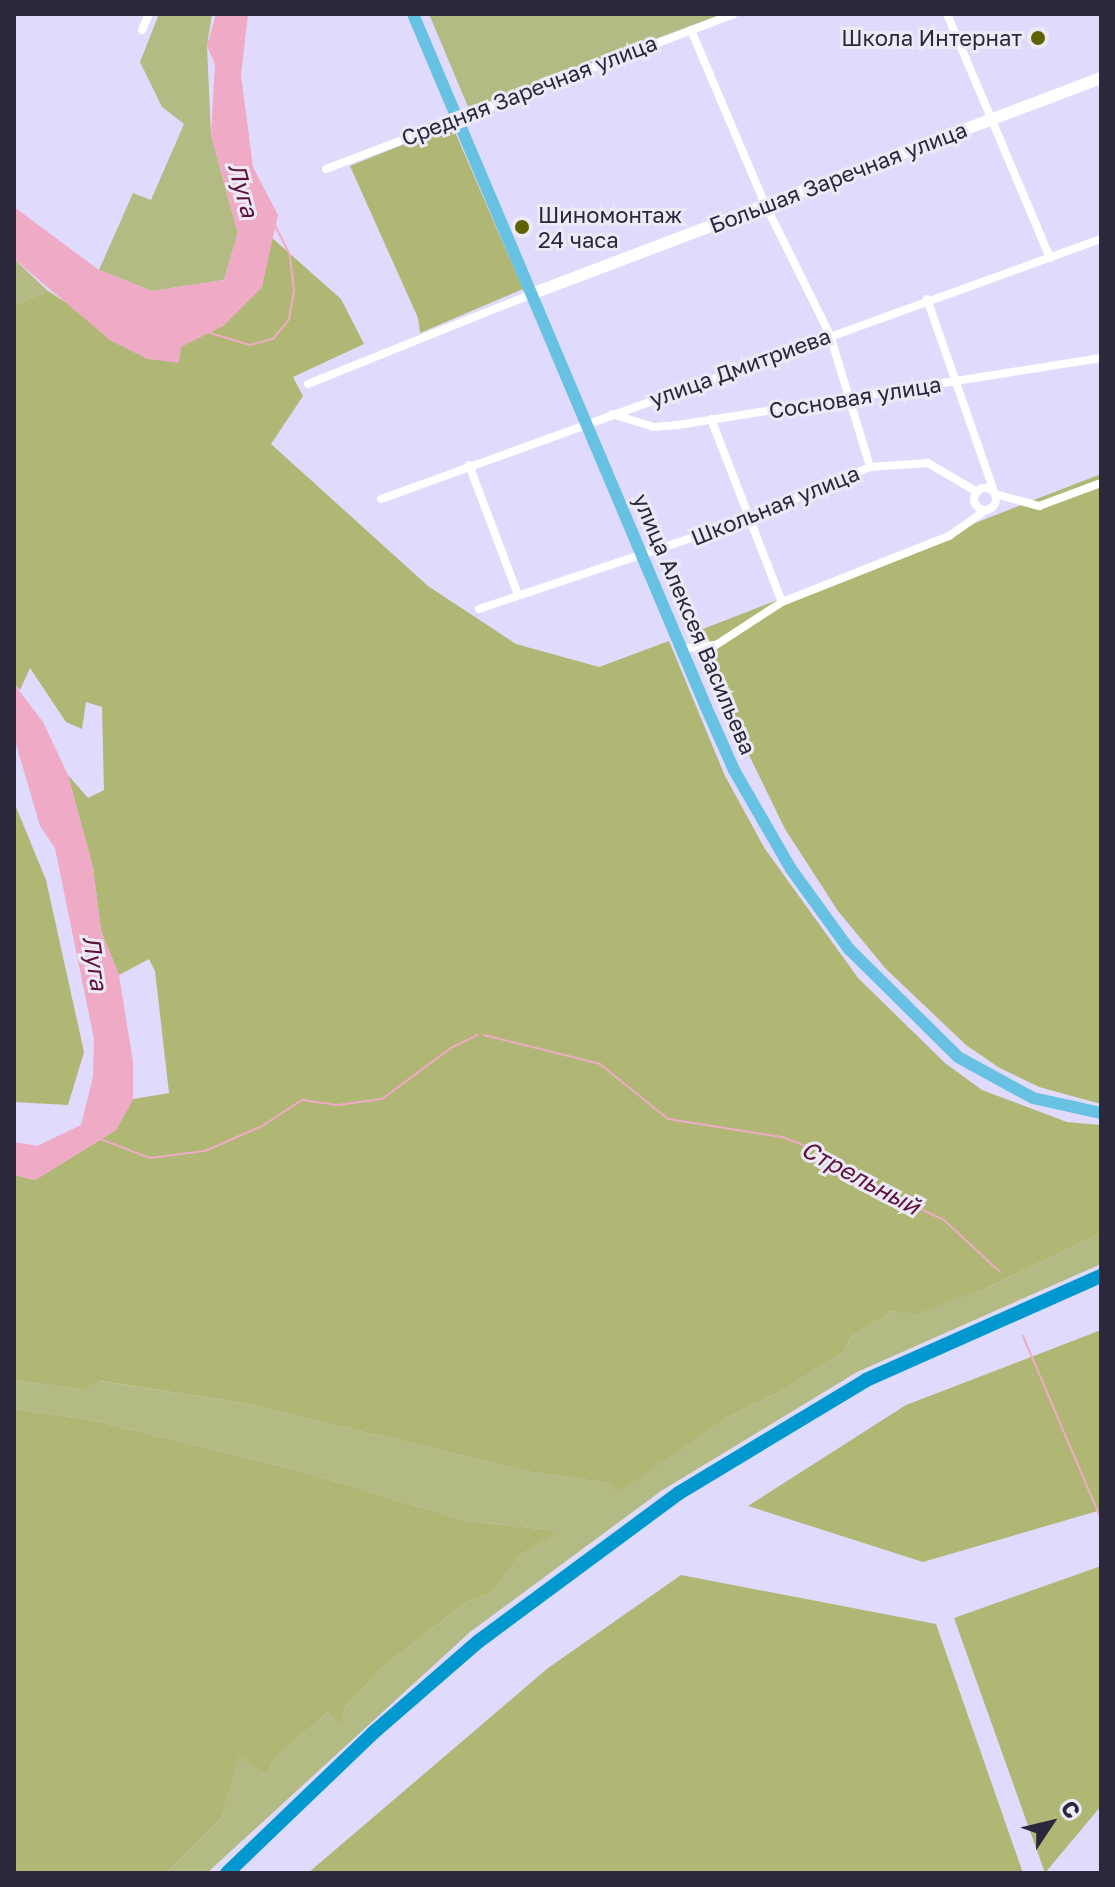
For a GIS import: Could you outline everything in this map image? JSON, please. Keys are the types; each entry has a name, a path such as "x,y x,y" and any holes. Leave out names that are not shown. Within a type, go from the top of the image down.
{"highway":[{"path":"227,1873 446,1669 639,1521 810,1411 1012,1312 1101,1276"}],"main road":[{"name":"улица Алексея Васильева","path":"413,14 589,422 681,649 766,829 820,910 884,988 958,1057 990,1079 1044,1102 1101,1113"},
{"path":"1012,1312 1101,1282"}],"street":[{"path":"142,30 149,14"},
{"name":"Средняя Заречная улица","path":"326,169 457,116 734,14"},
{"path":"947,14 1050,258"},
{"path":"691,30 765,204 830,335 870,467"},
{"name":"Большая Заречная улица","path":"308,384 534,293 1101,78"},
{"name":"улица Дмитриева","path":"381,499 611,413 1101,239"},
{"path":"681,649 716,645 782,602 949,536 995,504 957,381 927,299"},
{"name":"Сосновая улица","path":"611,413 654,427 1101,358"},
{"path":"711,419 782,602"},
{"name":"Школьная улица","path":"479,609 748,519 870,467 928,463 977,492"},
{"path":"469,465 518,595"},
{"path":"986,510 976,505 977,492 986,488 1039,506 1101,483"}],"green space":[{"path":"159,14 212,14 207,46 211,135 238,233 224,280 152,291 99,270 133,193 151,200 184,124 162,107 140,62"},
{"path":"429,14 722,14 469,109"},
{"path":"452,125 523,289 420,333 418,318 350,166"},
{"path":"271,237 341,299 364,344 293,377 303,396 271,444 428,586 516,644 599,667 669,641 725,776 765,849 858,978 945,1063 982,1090 1067,1122 1101,1125 1101,1233 989,1287 916,1314 892,1311 851,1337 843,1352 782,1391 728,1417 618,1492 609,1483 531,1472 243,1403 100,1381 83,1390 14,1380 14,1175 35,1180 116,1130 133,1099 169,1093 155,971 149,959 119,975 101,931 93,868 68,775 88,798 104,790 102,707 86,702 82,729 66,722 30,668 20,690 14,684 14,305 48,291 87,316 110,340 148,359 223,326 262,287"},
{"path":"14,259 17,262 48,291 14,305"},
{"path":"1101,474 1101,1104 1039,1087 998,1067 966,1045 886,969 838,911 785,829 690,634"},
{"path":"14,802 46,880 84,1052 68,1105 14,1102"},
{"path":"1101,1233 1101,1264 857,1372 661,1491 470,1632 207,1873 166,1873 222,1817 239,1755 267,1774 276,1757 328,1712 340,1724 346,1706 383,1667 465,1603 492,1593 520,1555 558,1531 466,1521 304,1472 88,1419 14,1409 14,1380 83,1390 99,1381 243,1403 531,1472 609,1483 618,1491 728,1417 782,1391 843,1352 851,1337 892,1311 916,1313 989,1287"},
{"path":"1101,1330 1101,1510 923,1562 748,1506 906,1405"},
{"path":"14,1409 88,1419 304,1472 466,1521 559,1531 520,1555 492,1593 465,1603 383,1667 346,1706 340,1725 328,1712 276,1757 267,1774 239,1756 222,1817 166,1873 14,1873"},
{"path":"1101,1566 1101,1806 1045,1873 954,1618"},
{"path":"681,1575 936,1624 1023,1873 308,1873 548,1668"}],"water":[{"name":"Луга","path":"216,14 248,14 241,75 253,167 278,215 262,287 223,326 181,347 179,363 148,359 110,340 14,259 14,207 99,270 152,291 224,280 238,233 211,135 215,64 207,46"},
{"name":"Луга","path":"14,684 43,722 68,775 93,868 101,931 119,975 133,1062 133,1099 116,1130 35,1180 14,1175 14,1142 37,1146 81,1125 93,1077 94,1039 55,848 40,826 14,737"}],"waterway":[{"path":"210,333 250,345 273,339 289,319 294,290 290,255 273,222"},
{"name":"Стрельный","path":"100,1139 150,1158 205,1151 262,1126 302,1100 338,1105 382,1099 451,1048 478,1035"},
{"name":"Стрельный","path":"484,1035 600,1064 668,1119 782,1137 822,1152 845,1174 944,1220 1000,1272"},
{"name":"Стрельный","path":"1023,1336 1101,1519"}],"place":[{"name":"Школа Интернат","path":"1038,38"},
{"name":"Шиномонтаж 24 часа","path":"522,227"}]}
